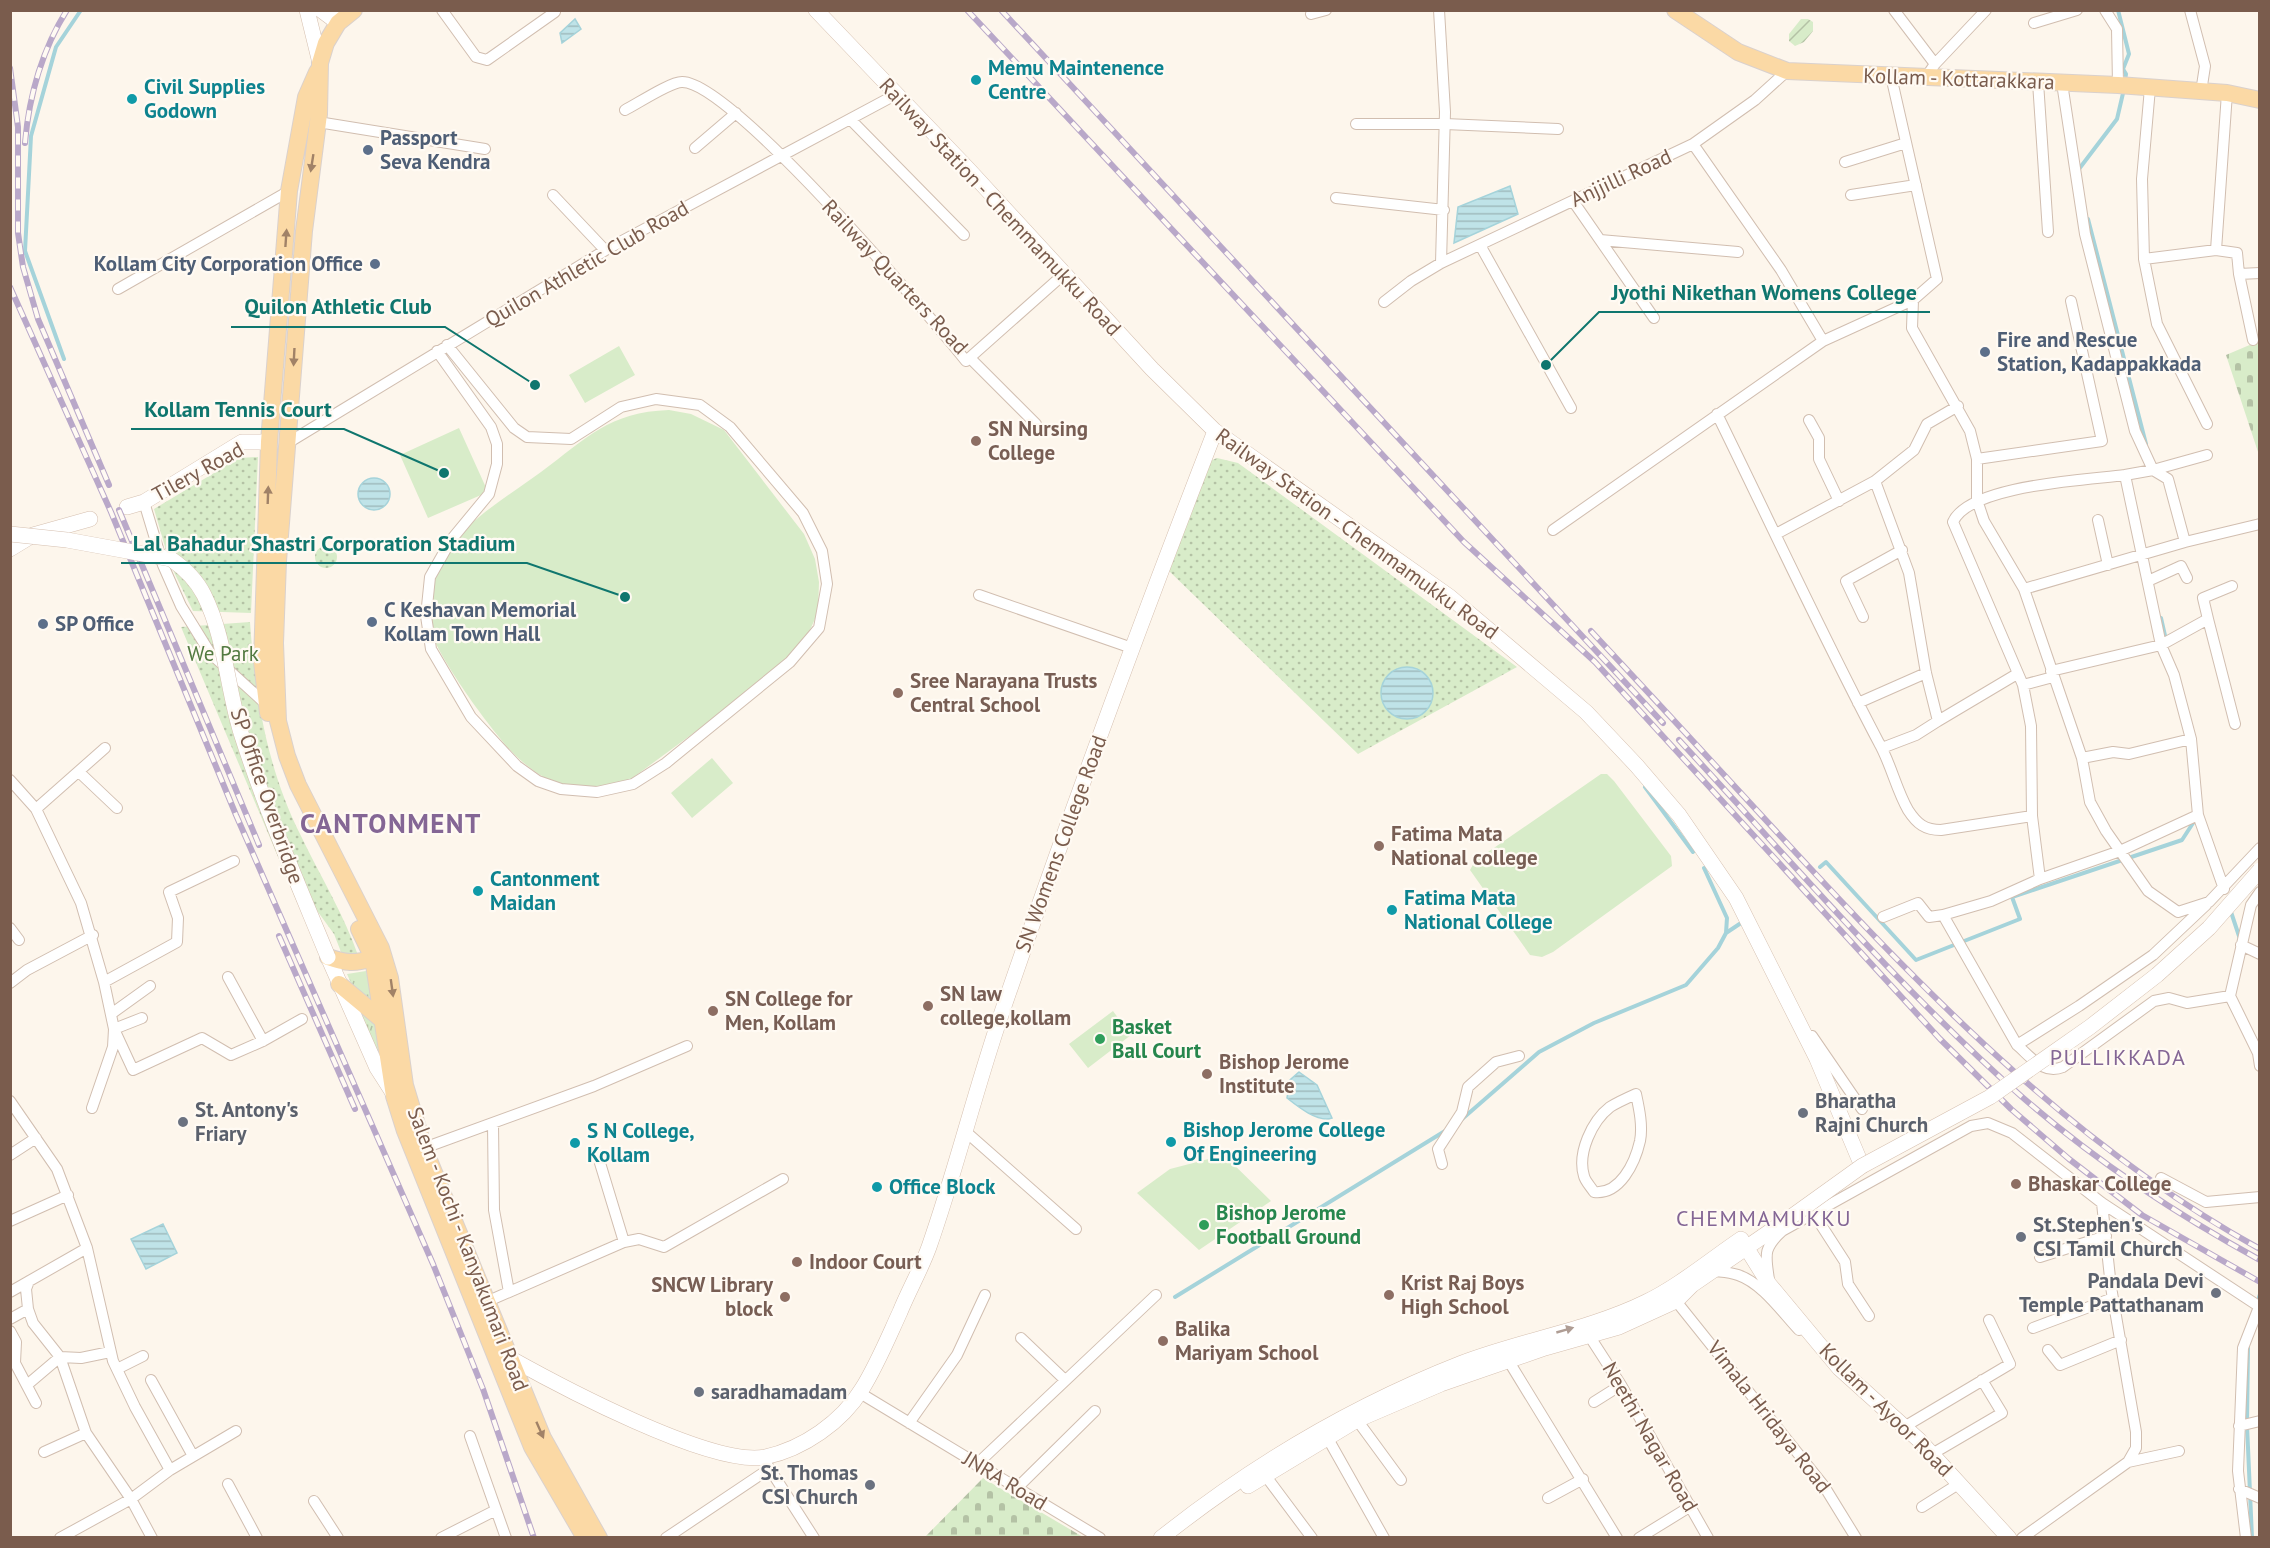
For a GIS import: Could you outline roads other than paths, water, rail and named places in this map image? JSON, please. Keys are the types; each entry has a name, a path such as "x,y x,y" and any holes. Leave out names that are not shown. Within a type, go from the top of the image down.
{"main road":[{"path":"307,10 320,63 306,97 289,191 269,442 262,662 272,734 289,791 373,958 394,1096 405,1131 502,1360 532,1447 585,1538"},
{"path":"321,10 333,19 349,15"},
{"name":"Railway Station - Chemmamukku Road","path":"816,10 969,170 1160,377 1215,431 1450,597 1586,712 1658,789 1707,852 1736,898 1795,1011 1862,1166"},
{"name":"Kollam - Kottarakkara","path":"1675,10 1738,52 1787,71 1891,76 1931,71 2038,82 2227,93 2259,100"},
{"name":"Salem - Kochi - Kanyakumari Road","path":"349,15 326,43 320,63 318,122 304,231 286,444 275,643 278,721 287,756 298,785 381,948 390,978 405,1085 424,1148 486,1302 502,1360 599,1538"},
{"name":"SN Womens College Road","path":"766,1463 832,1423 860,1393 879,1359 928,1249 1000,1017 1132,648 1215,431"},
{"name":"Tilery Road","path":"127,507 144,502 242,442 269,442"},
{"path":"10,549 33,535 90,519"},
{"name":"SP Office Overbridge","path":"10,534 67,540 171,559 183,567 203,593 213,616 241,734 270,818 339,984 377,1068 394,1096"},
{"path":"1161,1538 1206,1502 1287,1447 1356,1409 1462,1363 1647,1302 1791,1217 1862,1166 1990,1097 2090,1027 2157,975 2209,928 2259,870"},
{"path":"328,957 343,963 357,963 373,958"},
{"path":"339,984 398,1033"},
{"path":"1174,1538 1265,1475 1358,1420 1441,1384 1508,1360 1590,1337 1677,1301 1692,1285 1714,1271 1744,1245"},
{"name":"Kollam - Ayoor Road","path":"1744,1245 1769,1284 1839,1368 1932,1454 2009,1538"},
{"path":"502,1360 682,1440 766,1463"}],"street":[{"path":"442,10 476,57 487,60 555,12"},
{"path":"1311,14 1326,10"},
{"path":"1439,10 1445,124 1441,263"},
{"path":"1894,10 1931,71 1986,10"},
{"path":"2034,23 2077,10"},
{"path":"2105,10 2117,28 2118,85"},
{"path":"2190,10 2205,66 2201,92"},
{"name":"Anjjilli Road","path":"1384,302 1412,280 1441,263 1693,144 1755,100 1787,71"},
{"path":"1553,530 1823,342 1913,300 1937,279 1891,76"},
{"path":"625,110 680,82 694,84 736,113 783,155"},
{"path":"2038,82 2048,232"},
{"path":"2062,83 2085,234 2135,431 2153,470 2168,479 2185,542"},
{"path":"2150,88 2142,179 2144,259 2157,324 2208,424"},
{"path":"2216,250 2227,93"},
{"name":"Quilon Athletic Club Road","path":"286,444 605,250 895,95"},
{"path":"695,148 736,113"},
{"path":"850,119 964,235"},
{"path":"318,122 485,149"},
{"path":"1356,124 1445,124 1558,129"},
{"path":"1845,162 1906,143"},
{"path":"1693,144 1781,270 1823,342"},
{"name":"Railway Quarters Road","path":"783,155 966,361 1064,274"},
{"path":"1851,195 1916,185"},
{"path":"118,289 289,191"},
{"path":"552,195 605,250"},
{"path":"1336,198 1444,210"},
{"path":"1573,201 1654,318"},
{"path":"1600,240 1738,252"},
{"path":"1480,245 1571,408"},
{"path":"2144,259 2216,250 2237,253 2239,274 2253,340"},
{"path":"2239,274 2259,273"},
{"path":"1913,300 1912,328 1958,406 1970,431 1977,459 1977,500 1984,521 2024,589 2082,758 2090,802 2148,891 2178,912 2210,902"},
{"path":"1977,459 2102,441 2071,301"},
{"path":"442,348 514,428 527,437 571,439 621,407 656,399 700,405 730,427 803,513 822,551 827,584 819,628 790,662 666,762 633,784 597,792 561,789 538,781 517,766 471,717 431,649 426,616 430,577 451,540 489,494 497,464 497,444 491,427 442,348"},
{"path":"970,358 1036,424"},
{"path":"1776,534 1875,481 1914,450 1927,424 1958,406"},
{"path":"1718,414 1882,748 1908,809 1919,824 1928,830 2032,816"},
{"path":"1809,420 1819,438 1819,459 1839,501"},
{"path":"2040,879 2032,816 2031,726 2023,685 1953,522 1958,512 1977,500 2022,488 2153,470 2207,454"},
{"path":"2125,475 2161,645 2174,675 2191,739 2198,815 2224,889"},
{"path":"1875,481 1902,550 1915,602 1926,674 1938,721"},
{"path":"144,502 163,565 181,606 210,653 267,705"},
{"path":"2098,520 2108,565"},
{"path":"2024,589 2185,542 2259,524"},
{"path":"1863,617 1846,581 1902,550"},
{"path":"2148,580 2181,566 2187,578"},
{"path":"2232,586 2203,598 2235,724"},
{"path":"979,595 1132,648"},
{"path":"2023,685 2052,674 2161,645 2208,619"},
{"path":"1858,703 1926,674"},
{"path":"1882,748 1916,735 2017,674"},
{"path":"2082,758 2113,752 2129,754 2191,739"},
{"path":"36,809 105,748"},
{"path":"79,772 117,808"},
{"path":"10,780 36,809 81,903 93,935 114,1029 134,1070 202,1038 231,1055 263,1041 302,1019"},
{"path":"1883,916 1918,903 1929,917 1991,901 2040,879 2120,851 2198,815"},
{"path":"2017,1045 2079,1006 2153,954 2224,889 2259,848"},
{"path":"104,982 177,942 178,918 170,892 234,861"},
{"path":"2259,892 2251,904 2230,996 2258,1053 2259,1066"},
{"path":"1943,915 2017,1045 2046,1070 2054,1071 2063,1067 2154,1001 2169,998 2187,1003 2230,996"},
{"path":"10,928 19,940"},
{"path":"10,982 27,970 93,935"},
{"path":"2241,945 2259,954"},
{"path":"228,977 263,1041"},
{"path":"111,1014 150,986"},
{"path":"1795,1011 1862,1109"},
{"path":"114,1029 142,1018"},
{"path":"92,1108 108,1066 114,1029"},
{"path":"424,1148 594,1086 687,1046"},
{"path":"1442,1164 1438,1149 1462,1112 1468,1087 1496,1062 1519,1056"},
{"path":"1636,1094 1640,1140 1627,1174 1619,1183 1602,1193 1594,1192 1584,1176 1583,1156 1588,1136 1599,1117 1611,1107 1636,1094"},
{"path":"10,1101 57,1169 87,1248 110,1352 170,1470"},
{"path":"1769,1284 1766,1252 1770,1242 1782,1231 1971,1126 1988,1123 2013,1133 2102,1203 2259,1307 2243,1348 2239,1489 2246,1538"},
{"path":"493,1124 494,1210 509,1292"},
{"path":"965,1131 1076,1229"},
{"path":"10,1155 36,1138"},
{"path":"600,1163 624,1242"},
{"path":"2161,1178 2206,1202 2259,1197"},
{"path":"486,1302 624,1242 639,1239 664,1247 783,1179"},
{"path":"10,1221 68,1195"},
{"path":"2022,1538 2127,1462 2136,1448 2136,1432 2113,1298 2102,1203"},
{"path":"1814,1214 1845,1262 1848,1284 1869,1316"},
{"path":"2040,1257 2106,1236"},
{"path":"10,1292 87,1248"},
{"path":"1714,1271 1725,1271 1741,1276 1760,1289 1808,1340 1839,1368"},
{"path":"29,1281 26,1289 28,1309 33,1323 60,1357 86,1433 131,1499 152,1538"},
{"path":"909,1423 957,1355 985,1295"},
{"path":"976,1465 1156,1295"},
{"path":"2032,1328 2113,1298"},
{"name":"Vimala Hridaya Road","path":"1677,1301 1824,1486 1851,1536"},
{"path":"10,1319 28,1309"},
{"path":"1904,1427 2010,1364 1989,1320"},
{"path":"10,1331 16,1342 15,1376 27,1385 36,1403"},
{"name":"Neethi Nagar Road","path":"1590,1337 1621,1384 1708,1538"},
{"path":"1021,1338 1065,1380"},
{"path":"2048,1350 2060,1365 2121,1340"},
{"path":"27,1385 60,1357 81,1358 110,1352"},
{"path":"117,1369 142,1356"},
{"path":"1508,1360 1583,1479 1617,1538"},
{"path":"151,1380 193,1456"},
{"path":"1932,1454 2002,1413 1982,1380"},
{"path":"1594,1402 1621,1384"},
{"name":"JNRA Road","path":"860,1393 1100,1538"},
{"path":"1017,1488 1095,1411"},
{"path":"1358,1420 1401,1480"},
{"path":"2239,1426 2259,1421"},
{"path":"60,1538 131,1499 170,1470 236,1431"},
{"path":"44,1452 86,1433"},
{"path":"470,1436 506,1538"},
{"path":"1328,1437 1383,1538"},
{"path":"2127,1462 2179,1451"},
{"path":"666,1538 766,1463 814,1538"},
{"path":"1265,1475 1312,1538"},
{"path":"1548,1498 1583,1479"},
{"path":"228,1484 257,1538"},
{"path":"1922,1507 1960,1484"},
{"path":"2239,1489 2259,1498"},
{"path":"314,1501 338,1538"},
{"path":"1639,1538 1691,1506"},
{"path":"441,1538 496,1510"}],"water":[{"path":"575,19 581,29 562,43 560,33"},
{"path":"1510,186 1518,214 1454,243 1458,207"},
{"path":"374,478 385,483 390,494 385,505 374,510 363,505 358,494 363,483"},
{"path":"1402,667 1412,667 1426,674 1433,693 1426,712 1412,719 1402,719 1392,715 1385,708 1381,698 1381,688 1385,678 1392,671"},
{"path":"1299,1072 1317,1085 1332,1118 1314,1116 1287,1098 1290,1080"},
{"path":"163,1224 177,1253 146,1269 131,1239"}],"waterway":[{"path":"64,359 25,251 31,136 56,47 81,10"},
{"path":"2118,10 2129,54 2123,69 2126,74 2125,81"},
{"path":"2079,169 2117,119 2124,89"},
{"path":"2088,219 2146,444"},
{"path":"2161,618 2166,640"},
{"path":"1645,787 1693,852"},
{"path":"1820,867 1826,862 1916,960 2020,919 2012,897 2182,840 2195,820"},
{"path":"1461,1120 1539,1052 1594,1023 1686,985 1718,948 1726,933 1727,918 1704,868"},
{"path":"2230,909 2240,939"},
{"path":"1726,933 1741,923"},
{"path":"1175,1297 1445,1131"},
{"path":"2257,1304 2260,1294"},
{"path":"2248,1347 2247,1425 2252,1538"}],"railway":[{"path":"25,143 38,74 50,41 67,10"},
{"path":"967,10 1464,542 1595,662 1940,1039 2011,1109 2069,1159 2142,1215 2260,1282"},
{"path":"1001,10 1663,723"},
{"path":"10,68 18,127 18,233 23,267 38,319 109,485"},
{"path":"10,287 111,512 236,815 433,1264 483,1389 534,1538"},
{"path":"119,510 259,845"},
{"path":"1591,631 1849,910 1957,1019 2071,1120 2131,1166 2194,1209 2260,1249"},
{"path":"1679,740 1888,967 2021,1096 2077,1142 2166,1205 2260,1260"},
{"path":"279,936 355,1109"}],"place":[{"name":"Memu Maintenence Centre","path":"976,80"},
{"name":"Civil Supplies Godown","path":"132,99"},
{"name":"Passport Seva Kendra","path":"368,150"},
{"name":"Kollam City Corporation Office","path":"375,264"},
{"name":"Fire and Rescue Station, Kadappakkada","path":"1985,352"},
{"name":"Jyothi Nikethan Womens College","path":"1546,365"},
{"name":"Quilon Athletic Club","path":"535,385"},
{"name":"SN Nursing College","path":"976,441"},
{"name":"Kollam Tennis Court","path":"444,473"},
{"name":"Lal Bahadur Shastri Corporation Stadium","path":"625,597"},
{"name":"C Keshavan Memorial Kollam Town Hall","path":"372,622"},
{"name":"SP Office","path":"43,624"},
{"name":"Sree Narayana Trusts Central School","path":"898,693"},
{"name":"Fatima Mata National college","path":"1379,846"},
{"name":"Cantonment Maidan","path":"478,891"},
{"name":"Fatima Mata National College","path":"1392,910"},
{"name":"SN law college,kollam","path":"928,1006"},
{"name":"SN College for Men, Kollam","path":"713,1011"},
{"name":"Basket Ball Court","path":"1100,1039"},
{"name":"Bishop Jerome Institute","path":"1207,1074"},
{"name":"Bharatha Rajni Church","path":"1803,1113"},
{"name":"St. Antony's Friary","path":"183,1122"},
{"name":"Bishop Jerome College Of Engineering","path":"1171,1142"},
{"name":"S N College, Kollam","path":"575,1143"},
{"name":"Bhaskar College","path":"2016,1184"},
{"name":"Office Block","path":"877,1187"},
{"name":"Bishop Jerome Football Ground","path":"1204,1225"},
{"name":"St.Stephen's CSI Tamil Church","path":"2021,1237"},
{"name":"Indoor Court","path":"797,1262"},
{"name":"Pandala Devi Temple Pattathanam","path":"2216,1293"},
{"name":"Krist Raj Boys High School","path":"1389,1295"},
{"name":"SNCW Library block","path":"785,1297"},
{"name":"Balika Mariyam School","path":"1163,1341"},
{"name":"saradhamadam","path":"699,1392"},
{"name":"St. Thomas CSI Church","path":"870,1485"}],"district":[{"name":"CANTONMENT","path":"391,824"},
{"name":"PULLIKKADA","path":"2118,1057"},
{"name":"CHEMMAMUKKU","path":"1764,1218"}],"park label":[{"name":"We Park","path":"223,654"}]}
